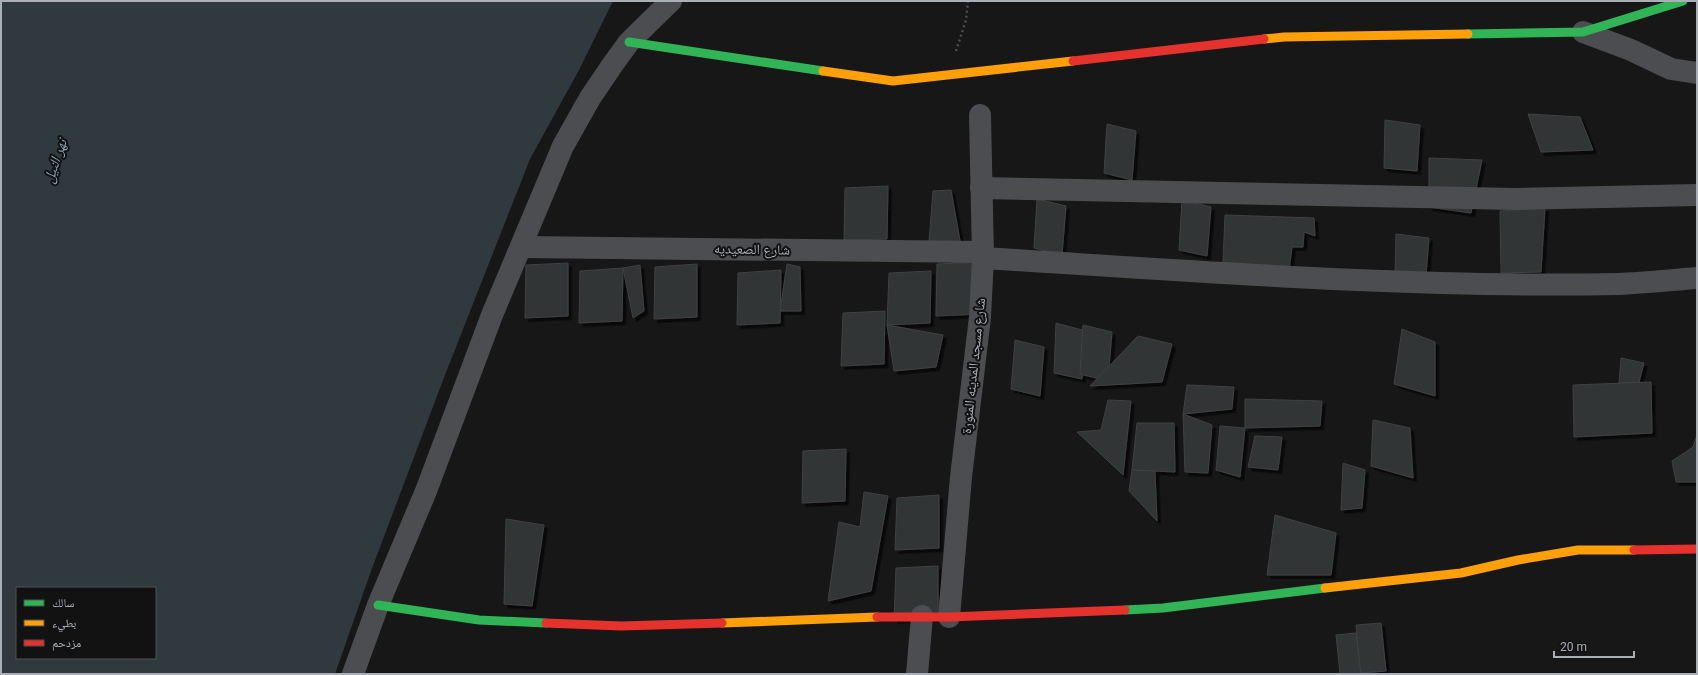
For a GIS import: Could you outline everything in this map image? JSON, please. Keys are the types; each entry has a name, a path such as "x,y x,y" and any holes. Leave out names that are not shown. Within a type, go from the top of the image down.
{"street":[{"path":"353,674 378,605 426,491 492,315 564,146 590,98 629,42 671,1"},
{"path":"629,42 893,81 1284,37 1583,32 1683,1"},
{"path":"1583,32 1631,50 1671,69 1697,73"},
{"name":"شارع مسجد المدينه المنورة","path":"949,617 961,477 980,316 983,255 980,115"},
{"path":"981,188 1516,199 1697,195"},
{"name":"شارع الصعيديه","path":"521,247 983,255 1237,274 1414,283 1620,284 1697,278"},
{"path":"378,605 479,620 621,626 922,616 949,617 1163,608 1364,583 1461,573 1518,560 1578,550 1697,549"},
{"path":"917,674 922,616"}],"path":[{"path":"948,76 966,20 968,1"}],"water":[{"name":"نهر النيل","path":"1,1 613,1 579,70 530,159 443,380 371,571 335,674 1,674"}],"building":[{"path":"1528,114 1580,117 1593,150 1541,152"},
{"path":"1385,120 1420,125 1417,171 1384,168"},
{"path":"1107,124 1136,131 1132,180 1104,173"},
{"path":"1429,158 1482,160 1471,213 1429,207"},
{"path":"888,186 887,239 844,240 845,188"},
{"path":"951,190 962,252 929,242 933,191"},
{"path":"1037,199 1066,206 1062,255 1034,248"},
{"path":"1182,200 1211,207 1207,256 1179,250"},
{"path":"1545,208 1541,272 1501,273 1500,211"},
{"path":"1225,215 1314,218 1315,236 1304,232 1303,247 1292,247 1289,270 1223,262"},
{"path":"1396,234 1429,238 1426,275 1395,273"},
{"path":"979,262 979,314 936,316 937,264"},
{"path":"568,263 568,316 525,318 526,265"},
{"path":"697,264 697,317 654,319 655,267"},
{"path":"787,264 800,267 801,311 780,311"},
{"path":"640,265 644,311 633,318 623,268"},
{"path":"623,268 622,321 579,323 580,271"},
{"path":"781,270 780,323 737,325 738,273"},
{"path":"931,271 930,323 887,325 889,273"},
{"path":"885,311 884,364 841,366 843,313"},
{"path":"1056,323 1086,331 1082,379 1054,373"},
{"path":"887,325 943,335 936,367 894,371"},
{"path":"1083,325 1112,332 1108,381 1080,374"},
{"path":"1402,329 1435,342 1435,396 1394,384"},
{"path":"1138,336 1172,344 1162,382 1090,386"},
{"path":"1015,340 1044,347 1040,396 1011,389"},
{"path":"1621,358 1644,363 1639,382 1619,383"},
{"path":"1651,382 1652,433 1574,437 1573,385"},
{"path":"1187,385 1234,387 1232,409 1183,414"},
{"path":"1245,399 1322,401 1320,426 1245,428"},
{"path":"1108,400 1131,401 1123,475 1077,432 1101,430"},
{"path":"1183,414 1212,425 1208,473 1185,472"},
{"path":"1373,420 1410,428 1413,478 1371,466"},
{"path":"1137,423 1174,423 1175,472 1132,470"},
{"path":"1220,426 1245,428 1240,477 1216,470"},
{"path":"1697,435 1697,482 1676,482 1672,461 1693,447"},
{"path":"1255,436 1282,437 1278,470 1248,467"},
{"path":"846,449 845,501 802,503 803,451"},
{"path":"1343,463 1365,470 1362,508 1341,510"},
{"path":"1132,470 1155,471 1157,521 1129,491"},
{"path":"864,492 888,496 871,591 828,601 839,522 860,527"},
{"path":"939,495 939,548 895,550 897,498"},
{"path":"1275,515 1336,533 1331,575 1267,575"},
{"path":"506,519 544,525 532,606 504,604"},
{"path":"938,566 938,618 894,620 896,568"},
{"path":"1381,623 1386,671 1360,673 1356,625"},
{"path":"1356,633 1361,674 1340,674 1336,635"}],"traffic: fast":[{"path":"1468,34 1583,32 1683,1"},
{"path":"629,42 823,71"},
{"path":"1125,610 1163,608 1325,588"},
{"path":"378,605 479,620 546,623"}],"traffic: slow":[{"path":"1264,39 1284,37 1468,34"},
{"path":"823,71 893,81 1073,61"},
{"path":"1325,588 1461,573 1518,560 1578,550 1634,550"},
{"path":"722,623 877,617"}],"traffic: jam":[{"path":"1073,61 1264,39"},
{"path":"1634,550 1697,549"},
{"path":"877,617 949,617 1125,610"},
{"path":"546,623 621,626 722,623"}]}
